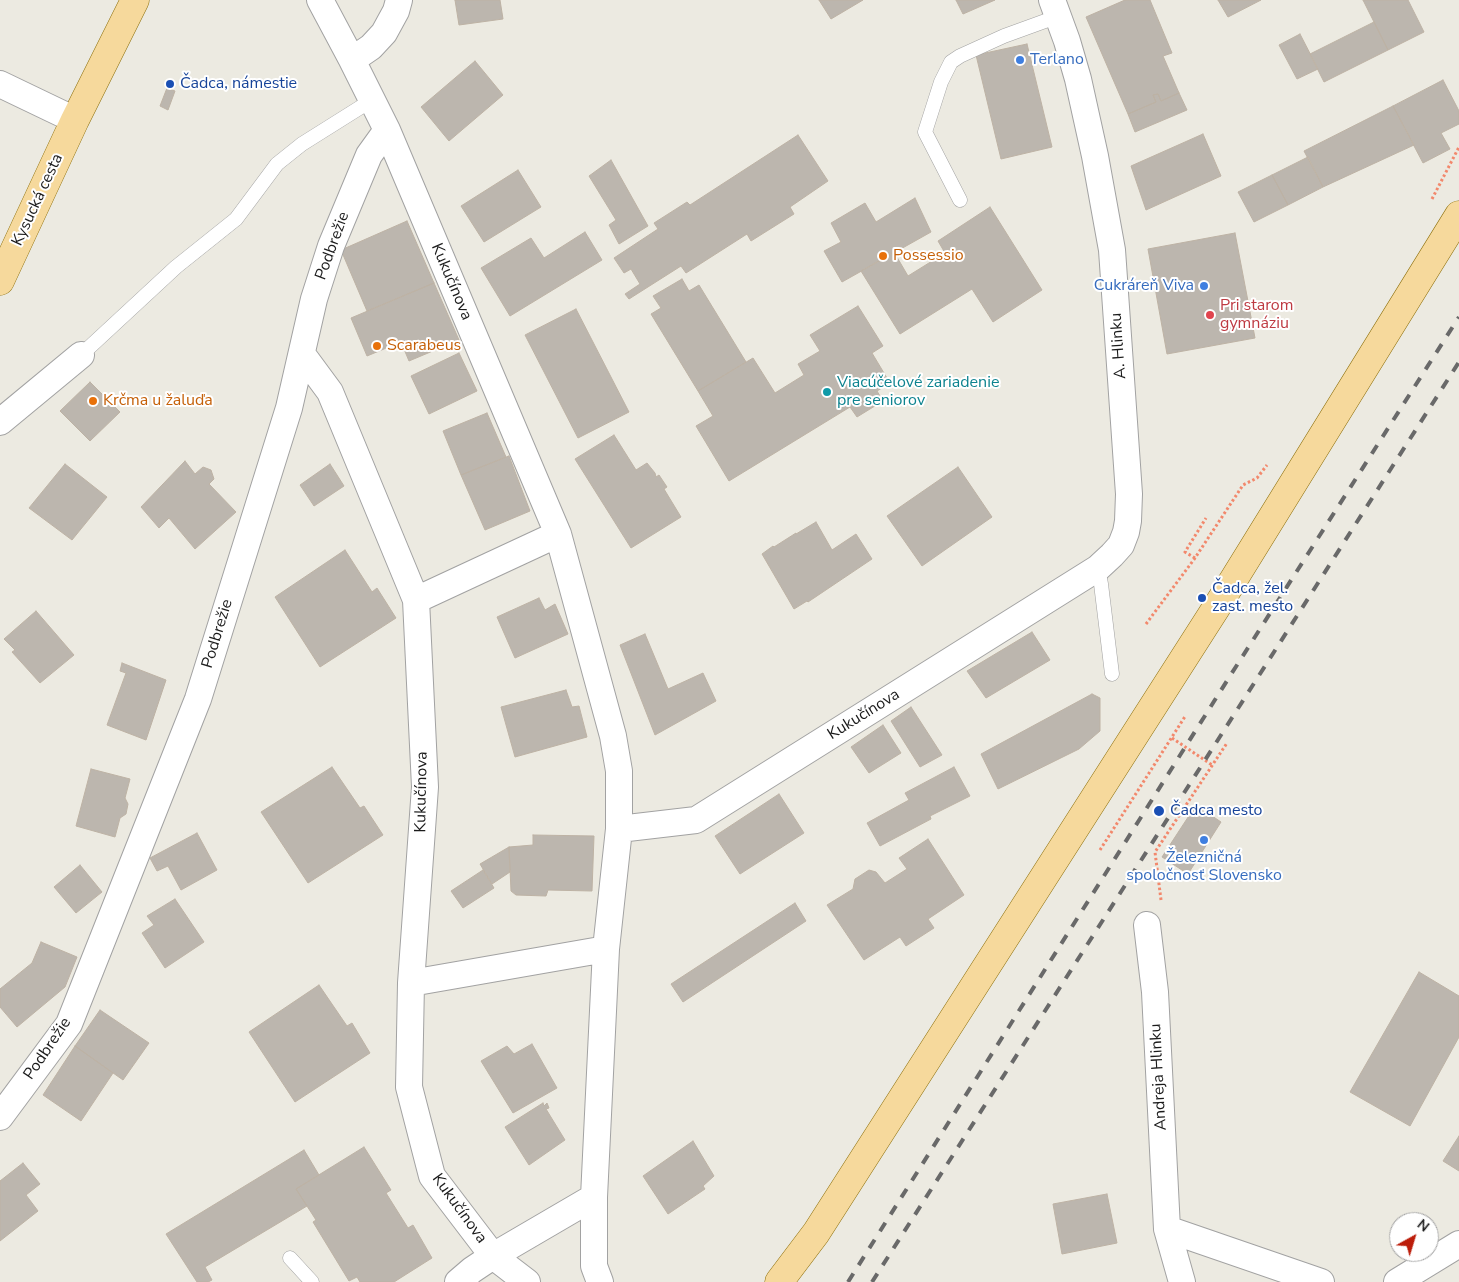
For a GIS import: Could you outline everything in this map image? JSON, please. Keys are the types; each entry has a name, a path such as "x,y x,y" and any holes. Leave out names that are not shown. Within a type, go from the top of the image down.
{"main road":[{"name":"Kysucká cesta","path":"0,281 75,120 134,0"},
{"path":"779,1282 821,1225 1211,616 1459,215"}],"street":[{"name":"Kukučínova","path":"320,0 387,130 558,534 613,736 619,771 619,829 606,949 594,1196 594,1266 600,1282"},
{"path":"352,60 371,47 384,33 396,11 399,0"},
{"name":"A. Hlinku","path":"1056,8 1078,79 1095,156 1112,250 1118,325 1129,494 1128,521 1121,544 1112,556 1098,568"},
{"path":"0,84 75,120"},
{"name":"Podbrežie","path":"0,1117 69,1024 194,708 286,417 314,299 331,246 369,155 387,130"},
{"name":"Kukučínova","path":"302,354 330,392 416,600 425,787 411,983 409,1087 432,1176 493,1256 527,1282"},
{"path":"0,422 81,355"},
{"path":"416,600 558,534"},
{"name":"Kukučínova","path":"619,829 696,820 1098,568"},
{"name":"Andreja Hlinku","path":"1148,925 1155,992 1167,1229 1182,1282"},
{"path":"411,983 606,949"},
{"name":"Kukučínova","path":"458,1282 493,1256 594,1196"},
{"path":"1167,1229 1321,1282"},
{"path":"1397,1282 1459,1244"}],"lane":[{"path":"960,200 925,132 940,82 951,62 960,56 1004,36 1056,8"},
{"path":"81,355 176,267 236,219 277,164 302,144 372,100"},
{"path":"1098,568 1102,584 1112,674"},
{"path":"290,1258 312,1282"}],"path":[{"path":"1146,624 1195,558 1185,552 1206,518"},
{"path":"1100,850 1186,715"},
{"path":"1172,738 1212,766"},
{"path":"1161,902 1155,852 1227,743"}],"building":[{"path":"455,0 500,0 503,19 459,25"},
{"path":"819,0 863,0 831,19"},
{"path":"956,0 995,0 963,14"},
{"path":"1125,0 1150,0 1172,53 1163,56 1179,93 1161,101 1158,94 1153,95 1156,102 1128,114 1086,17"},
{"path":"1218,0 1261,0 1228,17"},
{"path":"1363,0 1408,0 1424,32 1388,50"},
{"path":"1374,22 1388,50 1324,82 1310,54"},
{"path":"1300,34 1318,69 1297,79 1279,45"},
{"path":"1027,44 1052,147 1001,159 976,55"},
{"path":"475,61 503,95 449,141 421,107"},
{"path":"1443,80 1459,111 1459,124 1441,133 1450,149 1423,163 1393,106"},
{"path":"167,88 175,91 168,110 160,106"},
{"path":"1179,93 1187,110 1135,132 1128,114 1156,102 1153,95 1158,94 1161,101"},
{"path":"1393,106 1414,145 1323,187 1304,151"},
{"path":"1203,134 1221,176 1146,210 1131,166"},
{"path":"798,135 828,181 790,207 794,214 751,241 747,234 686,273 681,266 629,299 625,294 640,284 631,269 624,273 614,258 658,229 654,223 687,202 690,205"},
{"path":"1308,157 1323,187 1288,205 1272,175"},
{"path":"611,160 648,226 619,244 609,225 616,220 589,176"},
{"path":"518,170 541,207 484,242 461,206"},
{"path":"1272,175 1288,205 1254,222 1238,192"},
{"path":"915,198 931,232 842,282 824,251 841,242 831,223 865,203 876,222"},
{"path":"990,207 1042,290 993,322 972,289 900,334 861,271 894,252 908,276 945,253 938,241"},
{"path":"407,221 434,283 367,311 341,250"},
{"path":"585,232 602,260 510,316 481,268 531,238 544,258"},
{"path":"1235,233 1255,338 1167,354 1148,249"},
{"path":"682,279 689,291 699,285 746,362 698,391 651,314 661,308 653,296"},
{"path":"434,283 459,340 409,361 401,342 367,356 351,318"},
{"name":"Viacúčelové zariadenie pre seniorov","path":"858,306 883,346 872,353 890,383 877,391 883,401 857,417 850,407 729,481 696,426 713,416 698,391 753,358 775,393 804,375 798,364 820,351 810,335"},
{"path":"576,309 629,412 578,438 525,335"},
{"path":"459,353 477,391 429,414 411,376"},
{"path":"90,382 120,412 90,441 60,411"},
{"path":"487,413 506,457 461,475 443,431"},
{"path":"614,435 636,470 647,463 656,477 659,475 667,487 664,489 681,517 631,548 575,459"},
{"path":"509,456 530,511 485,530 461,475"},
{"path":"185,461 195,474 203,467 211,470 214,479 209,484 236,512 195,549 169,518 159,528 141,507"},
{"path":"65,464 107,497 72,540 29,508"},
{"path":"330,464 344,486 314,506 300,485"},
{"path":"958,467 992,517 922,566 887,516"},
{"path":"816,522 832,550 856,534 872,559 808,602 794,609 762,554"},
{"path":"345,550 372,592 377,588 396,618 320,667 275,597"},
{"path":"539,598 545,610 555,604 568,634 515,658 497,617"},
{"path":"36,611 74,655 40,683 12,652 15,650 4,639"},
{"path":"1032,632 1050,660 986,698 967,671"},
{"path":"645,634 668,689 703,673 716,701 655,735 620,645"},
{"path":"122,663 166,680 146,740 107,725 126,673 120,671"},
{"path":"566,690 572,707 579,706 587,737 515,757 501,707"},
{"path":"1092,694 1100,698 1100,731 1079,749 998,789 981,754"},
{"path":"911,707 942,755 920,767 891,721"},
{"path":"883,725 901,753 869,773 851,747"},
{"path":"332,767 360,808 364,806 383,835 308,883 261,812"},
{"path":"954,767 970,796 930,816 931,819 880,846 867,823 909,800 905,793"},
{"path":"91,769 130,779 125,798 128,804 126,814 120,818 115,837 76,826"},
{"path":"779,794 804,833 740,874 715,836"},
{"path":"1196,805 1221,822 1188,874 1162,857"},
{"path":"197,833 217,870 181,890 168,866 157,871 150,858"},
{"path":"533,835 594,836 592,891 548,890 546,896 516,895 511,891 509,847 533,845"},
{"path":"928,839 964,895 928,919 934,928 906,946 900,937 864,960 827,905 853,889 855,879 869,870 876,872 885,883 907,869 899,858"},
{"path":"509,847 510,872 492,884 480,864"},
{"path":"80,865 102,892 76,913 54,887"},
{"path":"483,870 494,888 463,908 451,891"},
{"path":"175,899 204,942 165,968 142,933 154,925 147,916"},
{"path":"795,903 806,921 683,1002 671,984"},
{"path":"41,942 77,957 65,987 17,1027 0,1007 0,989 32,963"},
{"path":"1419,972 1459,996 1459,1037 1410,1126 1350,1092"},
{"path":"319,985 347,1026 352,1023 370,1053 295,1102 249,1032"},
{"path":"100,1010 149,1043 123,1080 75,1046"},
{"path":"532,1044 557,1088 513,1113 481,1061 507,1046 514,1054"},
{"path":"75,1046 113,1073 81,1121 43,1095"},
{"path":"543,1103 544,1106 547,1103 549,1108 546,1109 565,1140 529,1165 505,1127"},
{"path":"1459,1136 1459,1171 1443,1161"},
{"path":"693,1141 714,1176 703,1186 705,1189 668,1214 643,1176"},
{"path":"364,1147 391,1190 386,1193 408,1228 413,1225 432,1258 394,1282 360,1282 357,1277 349,1281 313,1222 316,1220 296,1189"},
{"path":"304,1150 319,1175 296,1189 307,1206 205,1267 212,1280 197,1282 166,1234"},
{"path":"23,1163 40,1184 26,1195 38,1211 0,1241 0,1181"},
{"path":"1107,1194 1117,1243 1062,1254 1053,1204"}],"railway":[{"path":"848,1282 1459,317"},
{"path":"872,1282 1459,362"}],"place":[{"name":"Terlano","path":"1020,60"},
{"name":"Čadca, námestie","path":"170,84"},
{"name":"Possessio","path":"883,256"},
{"name":"Cukráreň Viva","path":"1204,286"},
{"name":"Pri starom gymnáziu","path":"1210,315"},
{"name":"Scarabeus","path":"377,346"},
{"name":"Viacúčelové zariadenie pre seniorov","path":"827,392"},
{"name":"Krčma u žaluďa","path":"93,401"},
{"name":"Čadca, žel. zast. mesto","path":"1202,598"},
{"name":"Čadca mesto","path":"1159,811"},
{"name":"Železničná spoločnosť Slovensko","path":"1204,840"}]}
